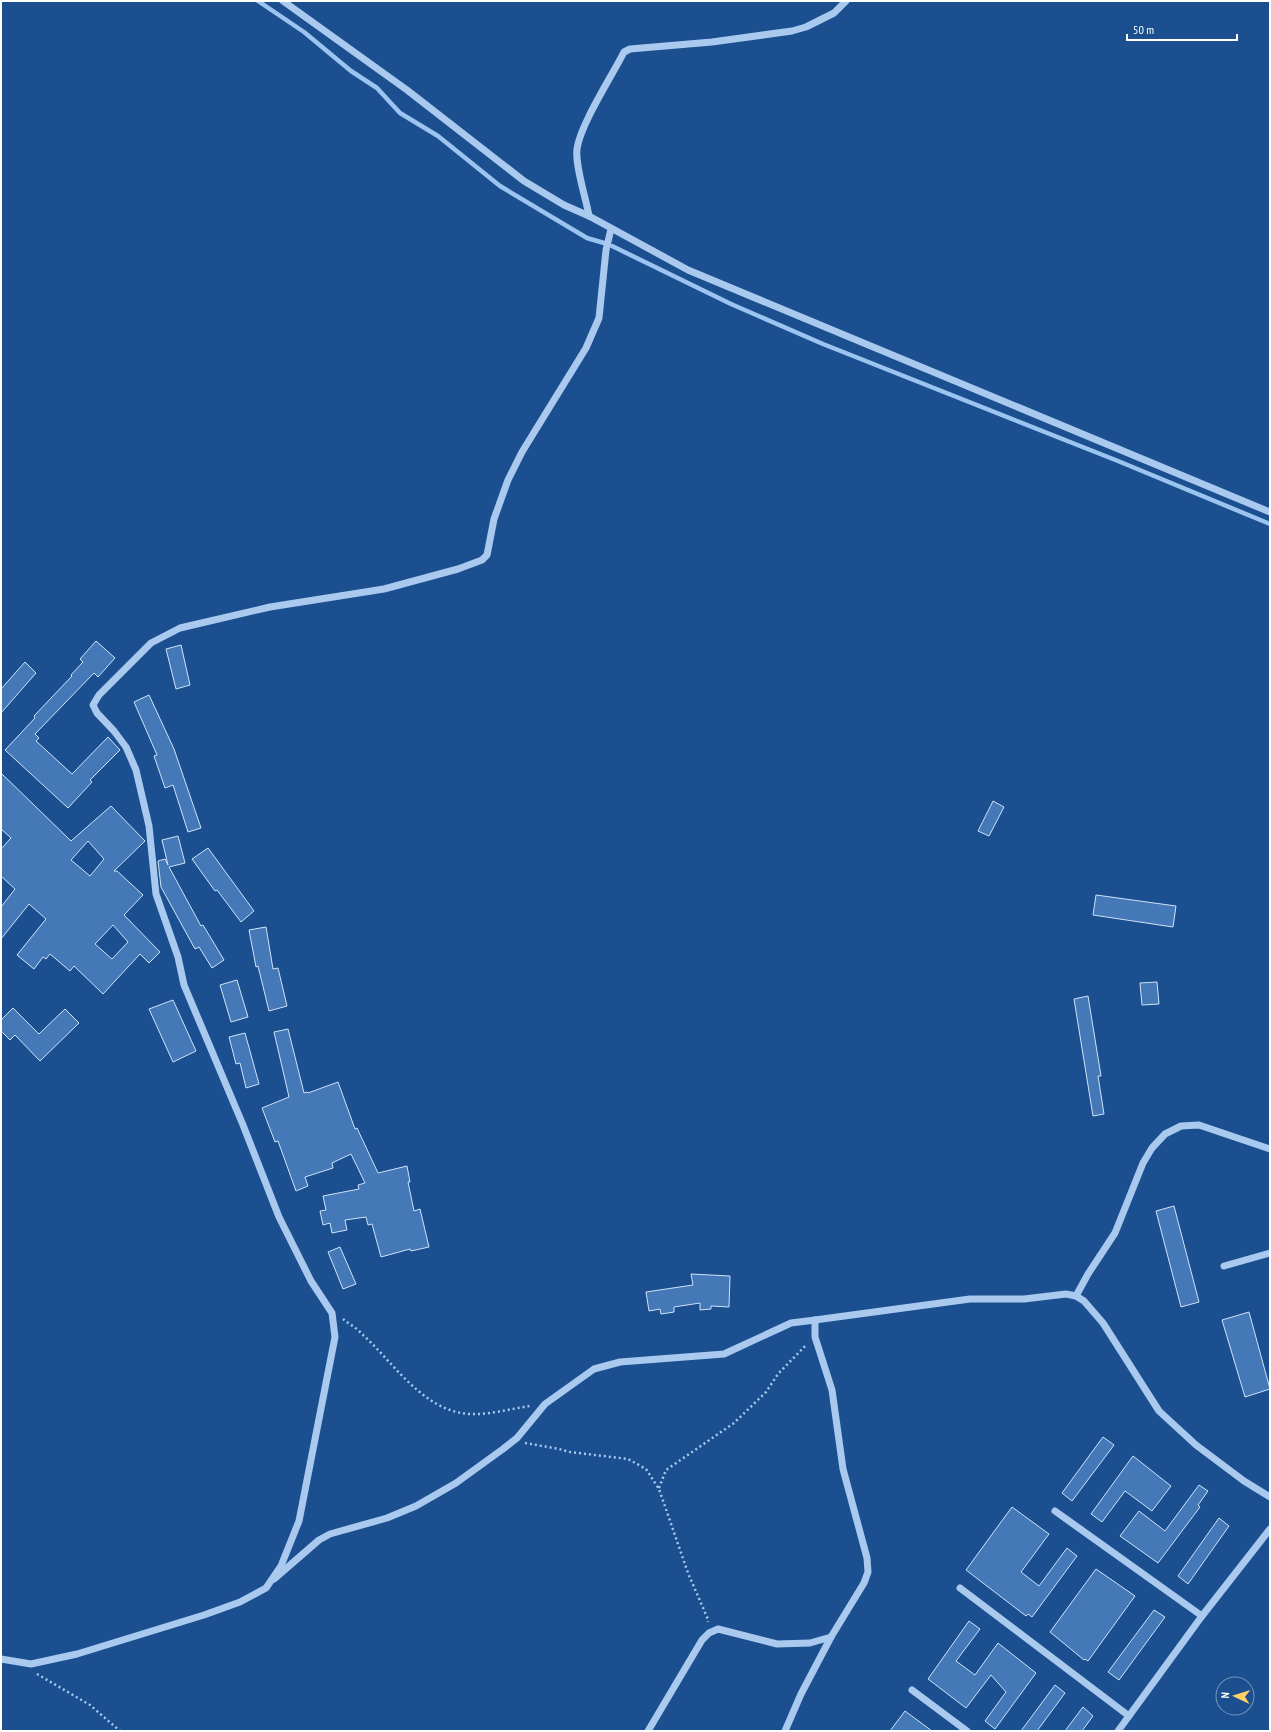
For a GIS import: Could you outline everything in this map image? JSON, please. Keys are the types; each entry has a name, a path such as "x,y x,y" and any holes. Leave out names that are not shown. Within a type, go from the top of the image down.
{"street":[{"path":"283,1 401,86 524,181 564,205 589,216 688,270 737,292 1270,512"},
{"path":"589,216 577,159 577,150 584,126 624,52 630,49 712,42 792,32 806,28 834,13 846,1"},
{"path":"1,1659 22,1663 45,1662 77,1654 182,1622 240,1602 266,1588 281,1566 299,1521 335,1337 332,1313 311,1281 279,1217 243,1125 184,985 178,957 156,894 149,826 136,770 126,747 114,731 97,713 93,705 99,696 135,657 151,643 180,628 270,608 384,589 458,570 482,560 487,555 494,519 508,480 522,452 586,348 599,318 606,250 611,229"},
{"path":"1076,1296 1088,1274 1115,1233 1143,1163 1152,1148 1165,1134 1181,1126 1199,1125 1270,1149"},
{"path":"1224,1266 1270,1253"},
{"path":"271,1582 318,1540 330,1534 387,1518 416,1506 456,1483 512,1442 545,1404 582,1376 594,1369 608,1364 724,1354 800,1320 816,1320 970,1299 1024,1299 1066,1294 1076,1296 1084,1301 1103,1322 1159,1411 1196,1445 1244,1481 1270,1498"},
{"path":"785,1731 800,1694 831,1637 864,1583 868,1572 867,1558 843,1469 832,1390 815,1337 816,1320"},
{"path":"1055,1511 1202,1616"},
{"path":"1118,1731 1202,1616 1270,1530"},
{"path":"960,1588 1129,1716"},
{"path":"648,1731 702,1640 709,1633 718,1629 777,1644 810,1643 831,1637"},
{"path":"912,1690 968,1731"}],"path":[{"path":"332,1313 361,1332 402,1376 426,1396 449,1409 461,1413 481,1414 545,1404"},
{"path":"658,1489 666,1470 734,1423 766,1392 792,1357 815,1337"},
{"path":"512,1442 570,1452 628,1459 646,1469 658,1489 685,1566 707,1617 709,1633"},
{"path":"22,1663 90,1705 120,1731"}],"building":[{"path":"96,641 115,658 98,677 94,673 35,734 39,738 36,741 72,774 108,737 120,750 90,780 92,782 68,808 5,750 35,718 34,716 72,676 71,675 83,662 80,659"},
{"path":"181,645 190,685 176,689 166,649"},
{"path":"25,662 36,673 1,713 1,689"},
{"path":"149,695 174,749 201,828 188,832 173,785 165,788 154,756 157,755 134,702"},
{"path":"1,773 71,841 111,806 145,841 114,871 117,871 143,895 124,915 160,952 149,963 140,954 103,994 74,966 70,971 50,954 46,959 43,957 34,969 17,955 46,919 29,904 1,939 1,907 15,889 1,876 1,849 11,838 1,829","holes":["88,841 104,859 90,876 71,860","113,925 128,942 112,959 95,944"]},
{"path":"993,801 1004,807 989,836 978,831"},
{"path":"178,836 185,863 169,867 201,926 203,925 224,960 212,968 199,947 195,949 161,887 158,861 165,859 168,865 162,840"},
{"path":"208,848 254,911 241,922 217,890 215,891 192,859"},
{"path":"1096,895 1176,906 1173,927 1093,915"},
{"path":"266,927 273,969 278,968 287,1006 269,1011 258,966 256,967 249,930"},
{"path":"237,980 248,1017 231,1022 220,985"},
{"path":"1157,982 1159,1004 1142,1005 1140,983"},
{"path":"1088,996 1101,1076 1098,1076 1104,1114 1093,1116 1074,999"},
{"path":"173,1000 196,1051 173,1062 149,1009"},
{"path":"13,1008 39,1034 65,1009 79,1023 40,1061 15,1035 10,1040 1,1031 1,1020"},
{"path":"288,1029 304,1093 308,1093 338,1082 355,1129 357,1128 378,1173 407,1166 410,1182 408,1182 414,1211 420,1209 429,1247 411,1251 410,1249 381,1257 372,1224 368,1225 366,1217 345,1220 347,1230 332,1233 330,1223 323,1225 320,1211 326,1210 323,1196 359,1189 358,1185 365,1183 351,1154 332,1163 333,1168 305,1177 308,1186 296,1191 278,1141 275,1142 262,1108 289,1097 274,1032"},
{"path":"245,1033 259,1084 246,1088 240,1063 236,1064 229,1037"},
{"path":"1174,1206 1199,1302 1181,1307 1156,1211"},
{"path":"340,1247 356,1284 343,1289 328,1252"},
{"path":"691,1274 730,1276 729,1307 711,1306 711,1309 700,1310 700,1303 674,1307 674,1312 661,1314 660,1309 649,1311 646,1292 693,1285"},
{"path":"1249,1312 1270,1389 1245,1397 1222,1320"},
{"path":"1103,1437 1114,1445 1072,1501 1062,1493"},
{"path":"1133,1456 1171,1486 1152,1511 1125,1491 1102,1522 1091,1514"},
{"path":"1199,1485 1208,1491 1198,1505 1200,1507 1158,1563 1120,1536 1139,1511 1165,1531"},
{"path":"1012,1507 1049,1534 1021,1572 1039,1586 1067,1548 1077,1556 1032,1617 1028,1614 1026,1616 966,1570"},
{"path":"1219,1518 1229,1526 1188,1584 1178,1576"},
{"path":"1096,1569 1135,1596 1088,1661 1085,1659 1084,1660 1050,1632"},
{"path":"1154,1610 1165,1617 1119,1680 1108,1672"},
{"path":"969,1621 980,1629 956,1661 975,1675 998,1643 1036,1673 995,1729 985,1721 1006,1692 991,1675 966,1708 928,1679"},
{"path":"1055,1685 1065,1693 1037,1731 1021,1731"},
{"path":"1083,1707 1093,1716 1082,1731 1065,1731"},
{"path":"905,1711 932,1731 890,1731"}],"waterway":[{"path":"258,1 304,32 351,71 377,88 400,113 438,136 500,186 587,238 604,243"},
{"path":"612,246 731,304 823,344 1118,461 1270,524"}]}
